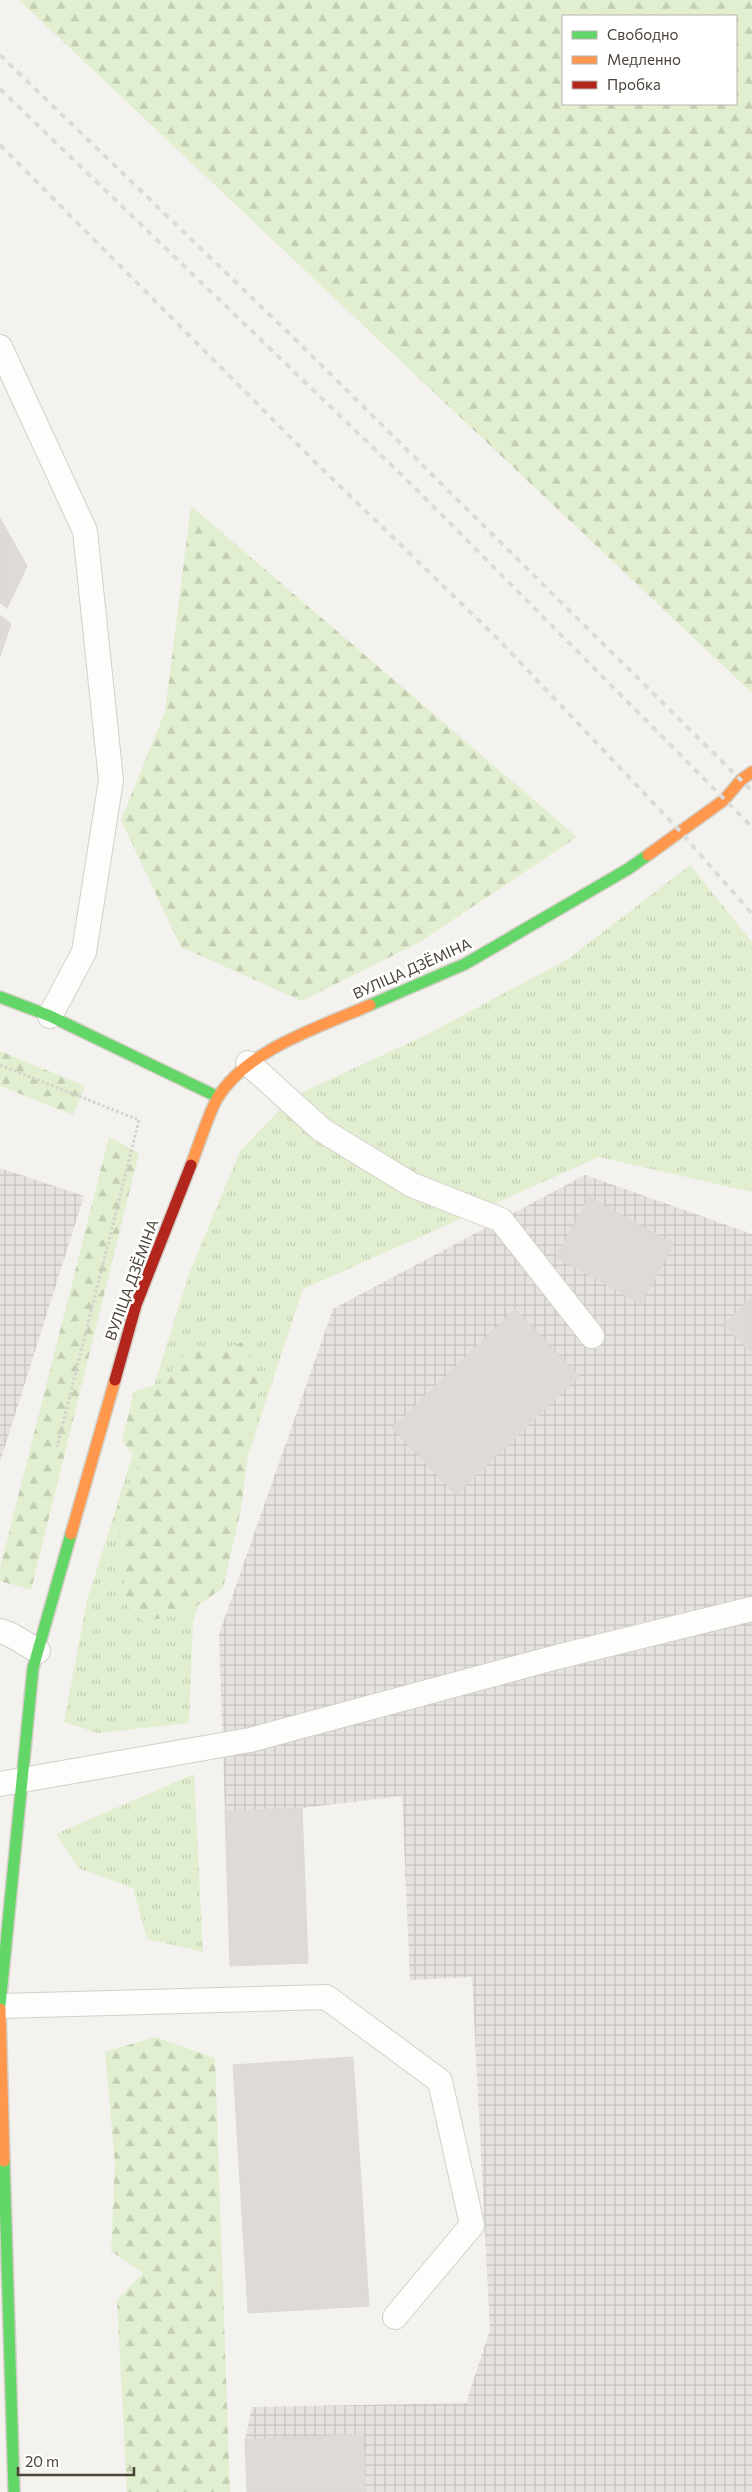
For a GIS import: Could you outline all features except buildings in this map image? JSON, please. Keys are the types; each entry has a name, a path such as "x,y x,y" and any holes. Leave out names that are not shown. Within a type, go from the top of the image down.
{"main road":[{"name":"ВУЛІЦА ДЗЁМІНА","path":"14,2492 0,2006 11,1782 33,1668 136,1305 218,1097 248,1063 303,1034 465,964 628,869 679,830 724,800 741,780 752,772"},
{"path":"0,996 50,1016 218,1097"}],"lane":[{"path":"0,347 85,531 111,780 84,952 50,1016"},
{"path":"248,1063 322,1130 404,1180 501,1220 592,1336"},
{"path":"11,1782 250,1740 557,1657 752,1609"},
{"path":"0,1632 11,1635 38,1651"},
{"path":"0,2006 326,1997 440,2081 472,2225 395,2317"}],"path":[{"path":"0,1065 139,1120 56,1454"}],"shaded area":[{"path":"0,1168 84,1196 0,1462"},
{"path":"585,1175 752,1234 752,2492 247,2492 245,2440 252,2407 466,2403 490,2330 472,1977 410,1980 402,1796 302,1808 225,1811 219,1634 333,1309"}],"green space":[{"path":"19,0 752,0 752,693"},
{"path":"191,506 577,837 418,943 302,1001 181,947 121,820 165,712"},
{"path":"690,865 752,942 752,1192 599,1157 303,1289 193,1622 189,1723 98,1733 64,1722 87,1601 189,1274 240,1151 292,1097 426,1035 568,959"},
{"path":"0,1051 85,1086 73,1115 0,1086"},
{"path":"109,1137 139,1153 31,1590 0,1581 0,1568"},
{"path":"242,1342 261,1379 251,1430 241,1509 223,1588 186,1613 143,1622 126,1604 117,1507 141,1464 122,1441 134,1391 163,1383 190,1347 210,1354"},
{"path":"194,1774 203,1952 147,1939 133,1888 78,1868 56,1834"},
{"path":"155,2037 215,2058 230,2492 127,2492 117,2300 143,2273 111,2251 115,2164 105,2052"}],"railway":[{"path":"0,55 300,344 752,791"},
{"path":"0,89 413,486 752,827"},
{"path":"0,145 314,461 498,639 679,830 752,914"}],"traffic: fast":[{"path":"370,1005 465,964 628,869 648,855"},
{"path":"0,997 50,1016 218,1097"},
{"path":"0,2005 33,1668 71,1534"},
{"path":"4,2161 14,2492"}],"traffic: slow":[{"path":"648,855 724,800 741,780 752,772"},
{"path":"191,1165 214,1104 231,1080 247,1065 286,1041 370,1005"},
{"path":"71,1534 115,1380"},
{"path":"0,2009 4,2161"}],"traffic: jam":[{"path":"115,1380 136,1305 191,1165"}]}
